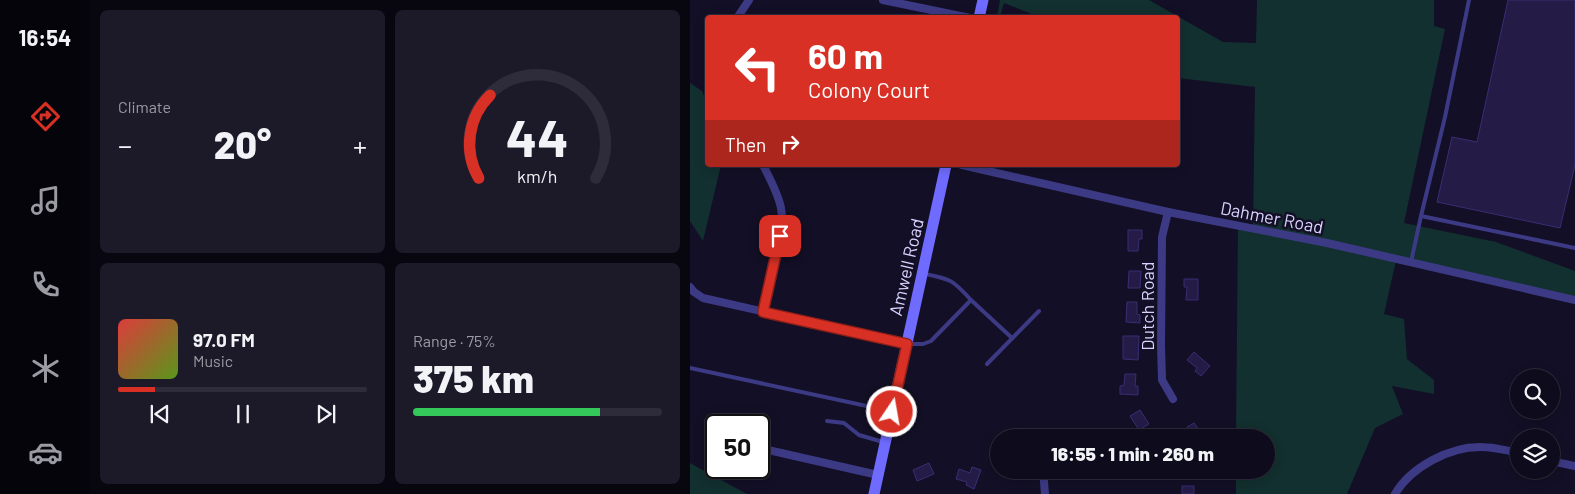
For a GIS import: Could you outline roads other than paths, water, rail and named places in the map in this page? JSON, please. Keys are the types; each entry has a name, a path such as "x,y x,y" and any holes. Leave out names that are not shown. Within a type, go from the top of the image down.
{"main road":[{"path":"980,15 983,0"},
{"name":"Amwell Road","path":"874,494 946,167"}],"street":[{"path":"739,15 749,0"},
{"path":"882,0 955,15"},
{"path":"763,312 782,219 778,197 764,167"},
{"name":"Dahmer Road","path":"971,167 1168,212 1327,243 1575,300"},
{"name":"Dutch Road","path":"1168,212 1162,237 1161,345 1162,380 1172,399"},
{"path":"690,287 703,298 907,344"},
{"path":"1395,494 1415,471 1444,455 1479,447 1510,452"},
{"path":"770,450 878,475"},
{"path":"1560,463 1575,466"},
{"path":"1044,479 1045,494"}],"lane":[{"path":"1411,262 1445,118 1470,0"},
{"path":"1421,216 1575,248"},
{"path":"922,273 955,282 971,300 1012,338"},
{"path":"907,344 922,344 931,341 971,300"},
{"path":"988,364 1039,311"},
{"path":"690,368 892,412"},
{"path":"828,421 844,423 859,435 885,442"}]}
